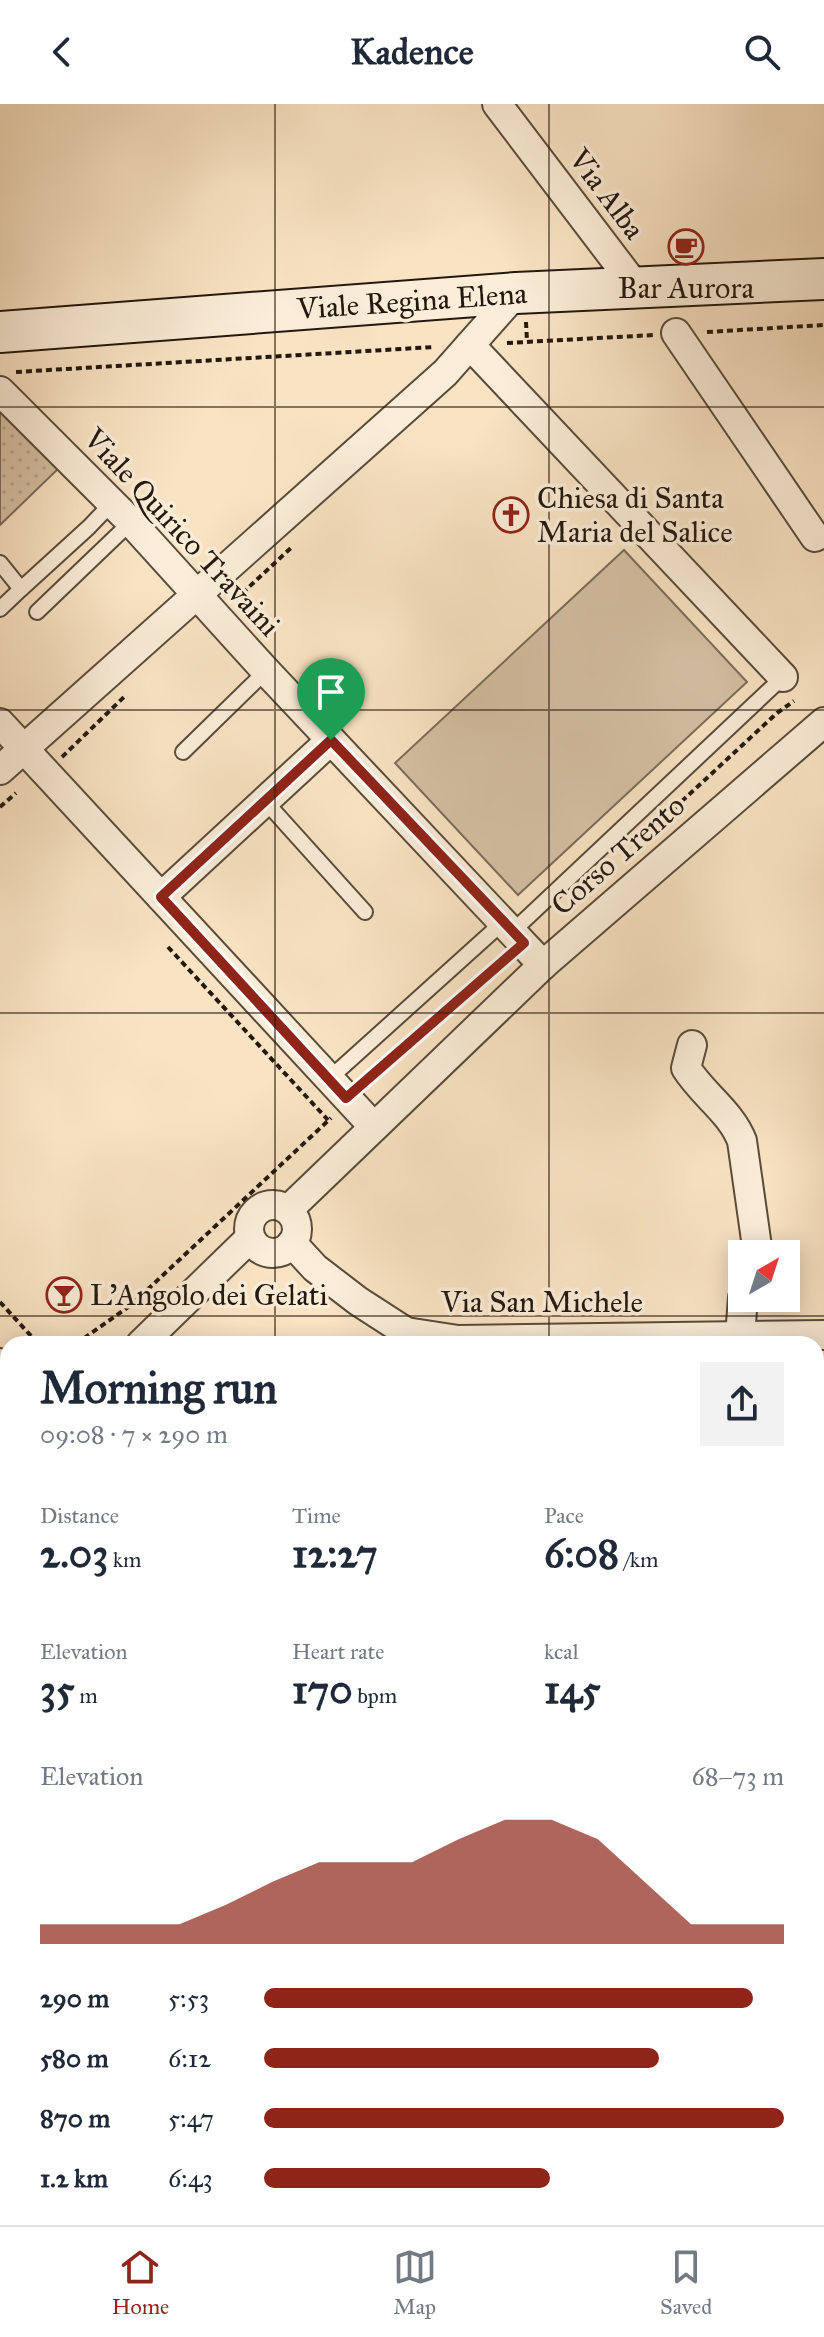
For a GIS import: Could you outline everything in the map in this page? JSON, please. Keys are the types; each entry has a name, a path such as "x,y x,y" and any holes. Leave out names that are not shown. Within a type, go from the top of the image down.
{"main road":[{"name":"Viale Regina Elena","path":"0,332 516,293 824,279"}],"street":[{"name":"Via Alba","path":"497,104 636,287"},
{"path":"0,770 445,373 516,293"},
{"path":"676,333 815,537"},
{"path":"470,345 811,709"},
{"name":"Viale Quirico Travaini","path":"8,381 121,513 543,965"},
{"name":"Corso Trento","path":"288,1210 811,709"},
{"path":"0,723 373,1126"},
{"path":"161,897 331,740"},
{"path":"692,1045 686,1068 694,1082 736,1125 742,1141 756,1240"},
{"path":"273,1205 288,1210 297,1229 292,1243 286,1248 273,1253 260,1248 250,1238 250,1222 258,1209 273,1205"},
{"path":"149,1336 250,1238"},
{"name":"Via San Michele","path":"292,1243 315,1268 358,1301 406,1332 432,1336"},
{"path":"740,1336 742,1312"},
{"name":"Via San Michele","path":"740,1336 824,1335"}],"lane":[{"path":"0,609 89,527 121,513"},
{"path":"37,612 121,513"},
{"path":"0,563 21,589"},
{"path":"183,752 266,671"},
{"path":"338,1088 513,933 811,709"},
{"path":"265,801 365,912"}],"path":[{"path":"8,381 470,345 824,325"},
{"path":"490,365 508,343"},
{"path":"226,627 236,618 233,601 302,538"},
{"path":"0,807 22,787 28,793 128,693"},
{"path":"664,817 777,713 811,709"},
{"path":"87,1336 131,1305 329,1120 338,1088 513,933"},
{"path":"159,936 329,1120"},
{"path":"0,1302 31,1336"}],"green space":[{"path":"0,404 61,466 0,525"},
{"path":"624,550 747,682 518,895 395,763"}],"place":[{"name":"Bar Aurora","path":"686,247"},
{"name":"Chiesa di Santa Maria del Salice","path":"511,515"},
{"name":"L'Angolo dei Gelati","path":"64,1295"}],"route":[{"path":"331,740 524,943 346,1098 161,897 331,740"}]}
